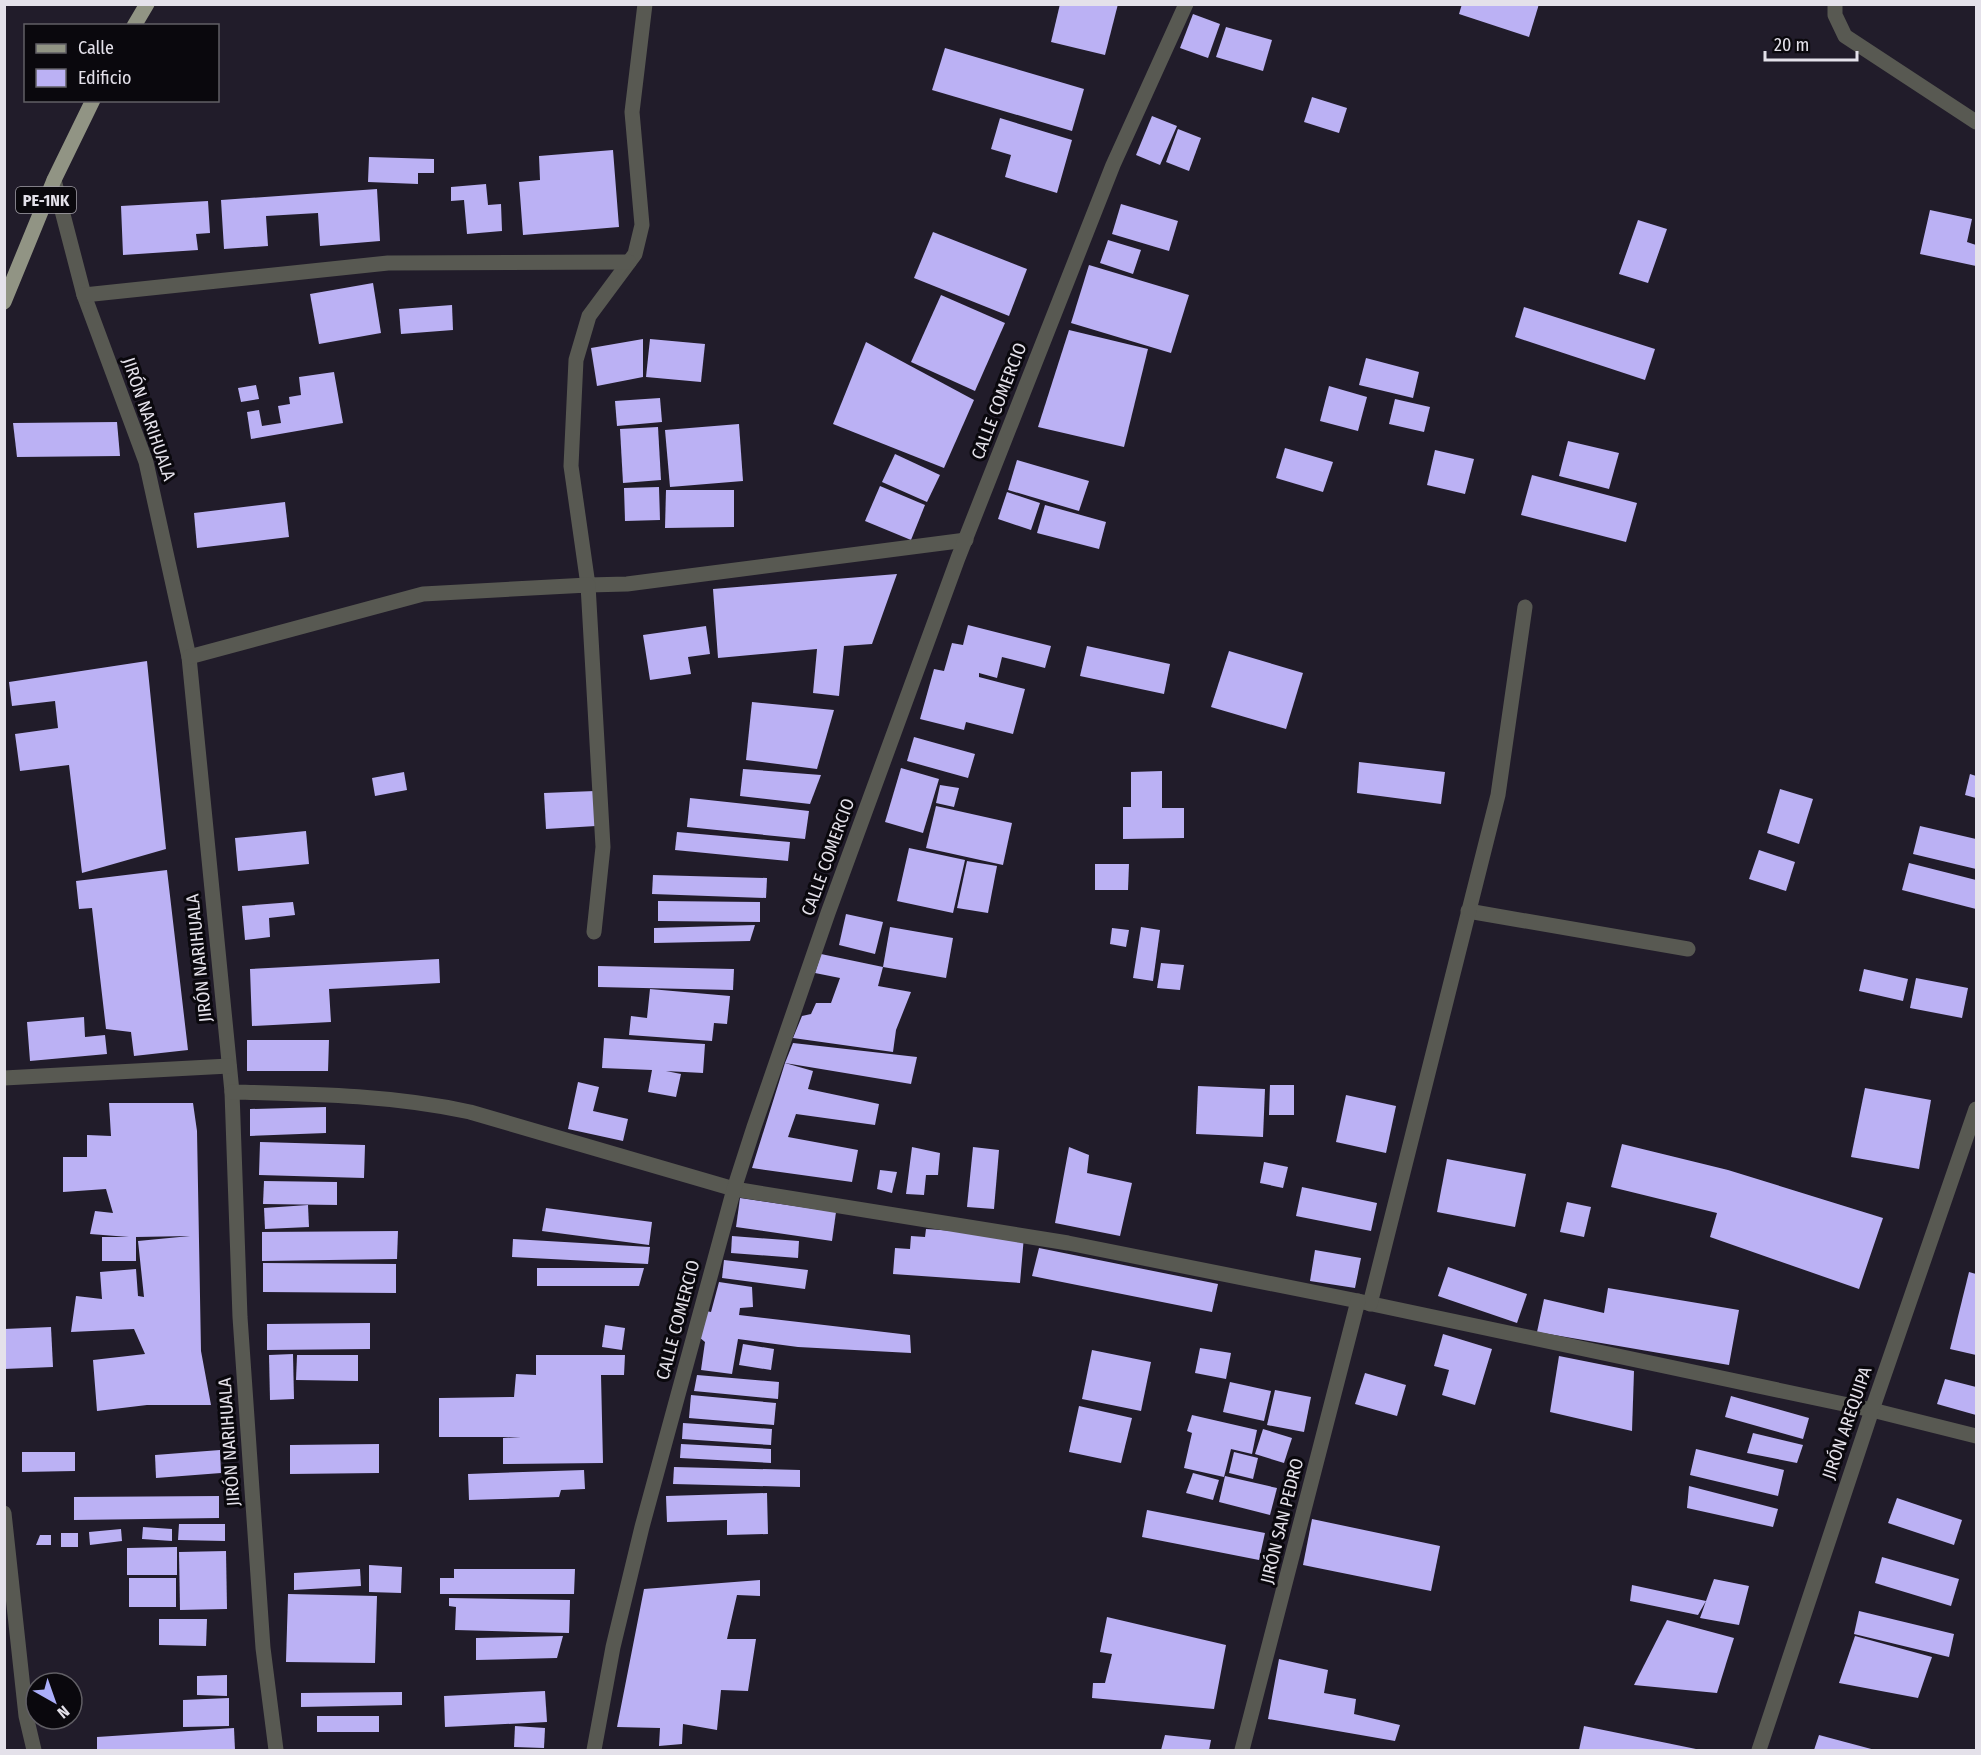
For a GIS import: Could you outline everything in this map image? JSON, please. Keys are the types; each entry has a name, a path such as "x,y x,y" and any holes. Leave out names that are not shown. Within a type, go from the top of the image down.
{"main road":[{"path":"135,24 147,4"},
{"name":"PE-1NK","path":"4,302 54,180 92,102"}],"street":[{"path":"594,932 603,848 588,585 571,466 576,360 590,316 635,254 642,225 632,112 645,4"},
{"name":"CALLE COMERCIO","path":"594,1750 613,1647 642,1527 735,1189 828,914 966,540 1113,165 1186,4"},
{"path":"1834,4 1834,15 1845,36 1977,123"},
{"name":"JIRÓN NARIHUALA","path":"54,180 84,295 146,462 189,657 232,1092 240,1329 263,1648 276,1750"},
{"path":"84,295 388,263 629,262"},
{"path":"189,657 423,594 627,584 966,540"},
{"name":"JIRÓN SAN PEDRO","path":"1242,1750 1364,1302 1498,795 1525,607"},
{"path":"1468,911 1688,949"},
{"path":"4,1078 229,1066"},
{"path":"232,1092 348,1094 433,1104 471,1112 735,1189 1068,1243 1364,1302 1872,1410 1977,1436"},
{"name":"JIRÓN AREQUIPA","path":"1759,1750 1872,1410 1977,1109"},
{"path":"4,1513 26,1716 34,1750"}],"building":[{"path":"1060,4 1118,4 1105,55 1051,42"},
{"path":"1462,4 1539,4 1529,37 1459,14"},
{"path":"1193,14 1220,24 1208,58 1180,48"},
{"path":"1226,27 1272,40 1263,71 1216,57"},
{"path":"945,48 1084,89 1072,131 932,90"},
{"path":"1312,97 1347,108 1339,133 1304,122"},
{"path":"1152,116 1177,126 1160,165 1136,155"},
{"path":"1000,118 1072,140 1057,193 1005,177 1011,155 991,149"},
{"path":"1178,129 1201,138 1189,171 1166,162"},
{"path":"613,150 619,227 523,235 519,182 540,180 539,156"},
{"path":"369,157 434,159 434,173 418,173 418,184 368,182"},
{"path":"486,184 488,205 501,204 502,231 467,234 464,200 451,201 451,187"},
{"path":"377,189 380,241 320,246 318,213 266,216 268,246 224,249 221,200"},
{"path":"208,201 210,233 196,234 198,250 123,255 121,206"},
{"path":"1121,204 1178,221 1169,251 1112,234"},
{"path":"1930,210 1972,219 1967,242 1976,245 1976,266 1920,254"},
{"path":"1638,220 1667,229 1648,283 1619,274"},
{"path":"933,232 1027,269 1009,316 914,278"},
{"path":"1108,240 1141,250 1133,274 1100,263"},
{"path":"1089,265 1189,295 1171,353 1071,323"},
{"path":"373,283 381,333 319,344 310,294"},
{"path":"941,295 1005,323 975,391 911,362"},
{"path":"452,305 453,330 401,334 399,309"},
{"path":"1524,307 1655,349 1645,380 1515,337"},
{"path":"1069,330 1148,349 1124,447 1038,427"},
{"path":"643,339 643,377 597,386 591,348"},
{"path":"650,339 705,344 701,382 646,377"},
{"path":"866,342 974,400 944,468 833,424"},
{"path":"1366,358 1419,372 1413,398 1359,385"},
{"path":"334,372 343,423 251,439 247,412 259,410 262,426 281,423 278,406 290,404 289,397 301,395 299,377"},
{"path":"256,385 259,399 241,402 238,388"},
{"path":"1329,386 1367,397 1358,431 1320,421"},
{"path":"660,398 662,422 617,426 615,401"},
{"path":"1395,399 1430,407 1424,432 1389,424"},
{"path":"117,422 120,456 17,457 13,423"},
{"path":"739,424 743,481 670,487 665,430"},
{"path":"658,427 661,480 623,483 620,429"},
{"path":"1568,441 1619,453 1609,489 1559,476"},
{"path":"1285,448 1333,462 1323,492 1276,478"},
{"path":"1435,450 1474,459 1465,494 1427,485"},
{"path":"895,454 940,475 927,502 882,482"},
{"path":"1017,460 1089,481 1079,511 1008,490"},
{"path":"1532,475 1637,503 1626,542 1521,515"},
{"path":"880,486 925,505 911,540 865,521"},
{"path":"659,487 660,520 625,521 624,488"},
{"path":"666,490 734,490 734,527 665,528"},
{"path":"1007,492 1040,503 1031,530 998,519"},
{"path":"285,502 289,537 197,548 194,513"},
{"path":"1045,505 1106,522 1099,549 1037,533"},
{"path":"897,574 872,644 844,646 839,696 813,693 817,649 718,658 713,589"},
{"path":"968,625 1051,646 1045,668 1002,657 997,678 979,673 979,677 1025,689 1013,734 966,722 964,730 920,719 934,669 944,671 952,643 963,645"},
{"path":"706,626 710,654 688,657 691,674 650,680 643,635"},
{"path":"1087,646 1170,664 1164,694 1080,676"},
{"path":"1229,651 1303,673 1286,729 1211,707"},
{"path":"147,661 166,849 82,873 69,765 20,771 15,734 58,728 55,701 12,706 9,682"},
{"path":"752,702 834,710 817,769 746,760"},
{"path":"914,737 975,754 968,778 907,761"},
{"path":"1359,762 1445,772 1441,804 1357,793"},
{"path":"901,768 939,779 923,833 885,822"},
{"path":"743,769 821,775 810,804 740,796"},
{"path":"1162,771 1162,808 1184,808 1184,838 1123,839 1123,807 1131,807 1131,772"},
{"path":"404,772 407,790 375,796 372,778"},
{"path":"1970,774 1976,776 1976,798 1965,795"},
{"path":"940,785 959,788 954,807 936,803"},
{"path":"1780,789 1813,799 1799,844 1767,833"},
{"path":"595,791 596,826 546,829 544,793"},
{"path":"690,798 809,811 805,839 687,827"},
{"path":"936,806 1012,823 1003,865 926,848"},
{"path":"1920,826 1976,839 1976,869 1913,854"},
{"path":"306,831 309,864 238,871 235,838"},
{"path":"677,832 790,842 788,861 675,850"},
{"path":"909,848 965,860 953,913 897,901"},
{"path":"1759,850 1795,862 1786,891 1749,879"},
{"path":"967,861 997,866 988,913 957,908"},
{"path":"1909,863 1976,880 1976,909 1902,890"},
{"path":"1095,864 1129,864 1128,890 1095,890"},
{"path":"167,870 188,1050 134,1056 131,1032 106,1029 92,908 79,909 76,881"},
{"path":"653,875 767,878 766,898 652,894"},
{"path":"658,901 760,902 760,922 658,921"},
{"path":"293,902 295,915 269,918 270,937 245,940 242,906"},
{"path":"846,914 883,922 875,954 839,945"},
{"path":"755,925 750,941 654,943 654,928"},
{"path":"890,927 953,938 946,978 883,967"},
{"path":"1141,927 1160,930 1153,981 1133,978"},
{"path":"1112,928 1129,930 1126,947 1110,944"},
{"path":"821,954 883,967 878,986 911,992 896,1030 893,1052 793,1038 802,1016 811,1014 816,1003 831,1003 840,978 815,973"},
{"path":"439,959 440,983 329,989 331,1022 252,1026 250,969"},
{"path":"1161,963 1184,965 1180,990 1157,988"},
{"path":"598,966 734,969 733,990 598,987"},
{"path":"1864,969 1908,979 1903,1001 1859,991"},
{"path":"1916,978 1968,988 1962,1018 1910,1008"},
{"path":"650,989 730,996 727,1024 714,1023 712,1041 629,1035 631,1016 647,1018"},
{"path":"84,1017 85,1037 105,1035 107,1054 30,1061 27,1022"},
{"path":"604,1038 705,1044 703,1073 666,1071 681,1074 676,1097 648,1092 652,1070 602,1068"},
{"path":"247,1040 329,1040 328,1071 247,1071"},
{"path":"793,1043 917,1057 911,1084 785,1063"},
{"path":"785,1063 813,1071 808,1089 879,1104 875,1125 796,1114 788,1137 858,1150 852,1182 752,1168"},
{"path":"578,1082 599,1087 593,1111 628,1119 623,1141 568,1129"},
{"path":"1270,1085 1294,1085 1294,1115 1269,1115"},
{"path":"1198,1086 1265,1089 1263,1137 1196,1134"},
{"path":"1865,1088 1931,1100 1919,1169 1851,1157"},
{"path":"1346,1095 1396,1106 1386,1153 1336,1142"},
{"path":"109,1103 193,1103 197,1131 201,1351 211,1405 147,1405 97,1411 93,1360 145,1354 134,1329 71,1332 76,1296 102,1299 100,1272 136,1269 138,1296 144,1297 138,1241 190,1236 136,1237 136,1261 102,1261 102,1237 129,1237 90,1234 95,1211 113,1213 106,1189 63,1192 63,1157 87,1157 87,1135 111,1136"},
{"path":"326,1107 326,1133 250,1136 250,1109"},
{"path":"260,1142 365,1145 364,1178 259,1175"},
{"path":"1622,1144 1728,1170 1883,1218 1859,1289 1710,1237 1717,1213 1611,1187"},
{"path":"912,1147 940,1153 938,1175 926,1175 924,1195 906,1194"},
{"path":"973,1147 999,1150 994,1209 967,1207"},
{"path":"1069,1147 1089,1155 1087,1173 1132,1183 1120,1236 1055,1223"},
{"path":"1447,1159 1526,1174 1515,1227 1437,1212"},
{"path":"1264,1162 1288,1167 1283,1188 1260,1183"},
{"path":"880,1170 897,1172 892,1193 877,1189"},
{"path":"264,1181 337,1182 337,1205 263,1204"},
{"path":"1302,1187 1377,1203 1371,1231 1296,1216"},
{"path":"740,1198 836,1212 832,1241 736,1227"},
{"path":"1567,1202 1591,1207 1584,1237 1560,1232"},
{"path":"308,1205 309,1227 265,1229 264,1208"},
{"path":"546,1208 652,1222 649,1245 542,1231"},
{"path":"926,1229 1024,1236 1020,1283 893,1274 895,1248 910,1249 911,1236 925,1237"},
{"path":"398,1231 397,1259 262,1261 262,1232"},
{"path":"732,1236 799,1241 798,1258 731,1253"},
{"path":"513,1239 650,1247 648,1264 512,1257"},
{"path":"1039,1248 1218,1284 1212,1312 1032,1276"},
{"path":"1315,1250 1361,1258 1355,1288 1310,1281"},
{"path":"724,1260 808,1270 805,1289 722,1278"},
{"path":"263,1263 396,1264 396,1293 263,1292"},
{"path":"1448,1267 1527,1294 1517,1323 1438,1296"},
{"path":"537,1268 644,1268 639,1286 537,1286"},
{"path":"1969,1272 1976,1274 1976,1355 1950,1349"},
{"path":"719,1282 752,1287 753,1307 740,1308 739,1315 910,1335 911,1353 798,1347 738,1339 732,1374 701,1370 705,1342 699,1337 706,1311 711,1312"},
{"path":"1608,1288 1739,1310 1729,1365 1537,1332 1544,1299 1604,1313"},
{"path":"370,1323 370,1349 267,1350 267,1324"},
{"path":"605,1325 625,1328 622,1350 602,1347"},
{"path":"51,1327 53,1367 4,1369 4,1329"},
{"path":"1443,1334 1492,1349 1475,1405 1442,1395 1449,1370 1434,1366"},
{"path":"743,1344 774,1349 771,1370 739,1365"},
{"path":"1200,1348 1231,1353 1226,1379 1195,1373"},
{"path":"1092,1350 1151,1362 1141,1411 1082,1399"},
{"path":"293,1354 294,1399 270,1400 269,1355"},
{"path":"297,1355 358,1355 358,1381 296,1380"},
{"path":"536,1355 625,1355 624,1375 601,1375 603,1463 503,1464 503,1438 521,1437 439,1437 439,1398 514,1397 516,1374 536,1375"},
{"path":"1559,1356 1634,1371 1632,1431 1550,1412"},
{"path":"1365,1373 1406,1385 1397,1416 1355,1404"},
{"path":"697,1375 779,1382 778,1399 694,1391"},
{"path":"1945,1379 1976,1387 1976,1415 1937,1404"},
{"path":"1230,1382 1271,1391 1264,1421 1223,1412"},
{"path":"1275,1390 1311,1397 1304,1432 1267,1425"},
{"path":"691,1395 776,1403 774,1425 689,1418"},
{"path":"1731,1396 1809,1418 1803,1439 1725,1417"},
{"path":"1079,1406 1132,1418 1121,1463 1069,1452"},
{"path":"1192,1415 1257,1430 1252,1454 1231,1449 1224,1477 1184,1468 1192,1433 1187,1431"},
{"path":"683,1423 772,1429 771,1445 682,1439"},
{"path":"1263,1429 1292,1438 1284,1463 1255,1454"},
{"path":"1753,1433 1803,1445 1797,1463 1747,1453"},
{"path":"379,1444 379,1473 290,1474 290,1445"},
{"path":"681,1444 771,1449 771,1463 680,1458"},
{"path":"1696,1449 1784,1470 1778,1496 1690,1475"},
{"path":"220,1450 221,1473 156,1478 155,1455"},
{"path":"22,1452 75,1452 75,1471 22,1472"},
{"path":"1234,1452 1258,1458 1253,1479 1229,1473"},
{"path":"674,1467 800,1470 800,1487 673,1484"},
{"path":"584,1470 585,1489 561,1490 559,1497 469,1500 468,1474"},
{"path":"1193,1473 1219,1480 1213,1500 1186,1493"},
{"path":"1225,1476 1277,1488 1270,1515 1219,1502"},
{"path":"1689,1486 1778,1509 1773,1527 1687,1508"},
{"path":"767,1493 768,1534 727,1535 727,1520 667,1522 666,1496"},
{"path":"219,1496 219,1518 74,1520 74,1497"},
{"path":"1897,1498 1962,1520 1954,1545 1888,1523"},
{"path":"1147,1510 1265,1533 1259,1560 1142,1537"},
{"path":"1312,1519 1440,1546 1431,1591 1303,1565"},
{"path":"179,1524 225,1524 225,1541 178,1540"},
{"path":"143,1527 172,1529 172,1541 142,1539"},
{"path":"121,1529 122,1541 90,1545 89,1532"},
{"path":"61,1533 78,1533 78,1547 61,1547"},
{"path":"40,1535 51,1535 51,1545 36,1545"},
{"path":"177,1547 177,1575 127,1575 127,1548"},
{"path":"226,1551 227,1609 180,1610 179,1552"},
{"path":"1882,1557 1959,1579 1951,1606 1875,1583"},
{"path":"369,1565 402,1567 401,1593 369,1592"},
{"path":"360,1569 361,1586 294,1590 294,1573"},
{"path":"454,1569 575,1569 574,1594 440,1594 440,1578 454,1578"},
{"path":"129,1578 176,1578 176,1607 129,1607"},
{"path":"1714,1579 1749,1586 1739,1625 1700,1618"},
{"path":"760,1580 760,1596 737,1595 727,1639 756,1639 748,1691 721,1690 717,1730 683,1724 682,1744 659,1746 660,1728 617,1727 644,1589"},
{"path":"1632,1585 1706,1601 1698,1615 1630,1601"},
{"path":"288,1594 377,1596 375,1663 286,1662"},
{"path":"449,1598 570,1600 569,1633 455,1630 456,1607 449,1606"},
{"path":"1859,1611 1954,1634 1949,1657 1854,1634"},
{"path":"1107,1617 1226,1645 1214,1709 1092,1698 1093,1683 1105,1683 1112,1654 1100,1652"},
{"path":"159,1619 207,1619 206,1646 159,1645"},
{"path":"1667,1620 1734,1638 1717,1693 1634,1685"},
{"path":"563,1636 557,1658 476,1660 476,1638"},
{"path":"1855,1636 1932,1657 1918,1698 1839,1683"},
{"path":"1279,1659 1328,1670 1324,1693 1356,1699 1354,1714 1400,1725 1395,1741 1268,1719"},
{"path":"227,1675 227,1696 197,1695 197,1676"},
{"path":"545,1691 547,1722 445,1727 444,1696"},
{"path":"402,1692 402,1705 301,1707 301,1693"},
{"path":"229,1698 229,1726 183,1727 183,1700"},
{"path":"317,1716 379,1716 379,1732 317,1732"},
{"path":"515,1726 545,1728 544,1748 514,1747"},
{"path":"1584,1726 1696,1749 1579,1750"},
{"path":"234,1728 235,1750 97,1750 97,1737"},
{"path":"1165,1735 1211,1740 1209,1750 1161,1750"},
{"path":"1819,1735 1875,1750 1814,1750"}]}
